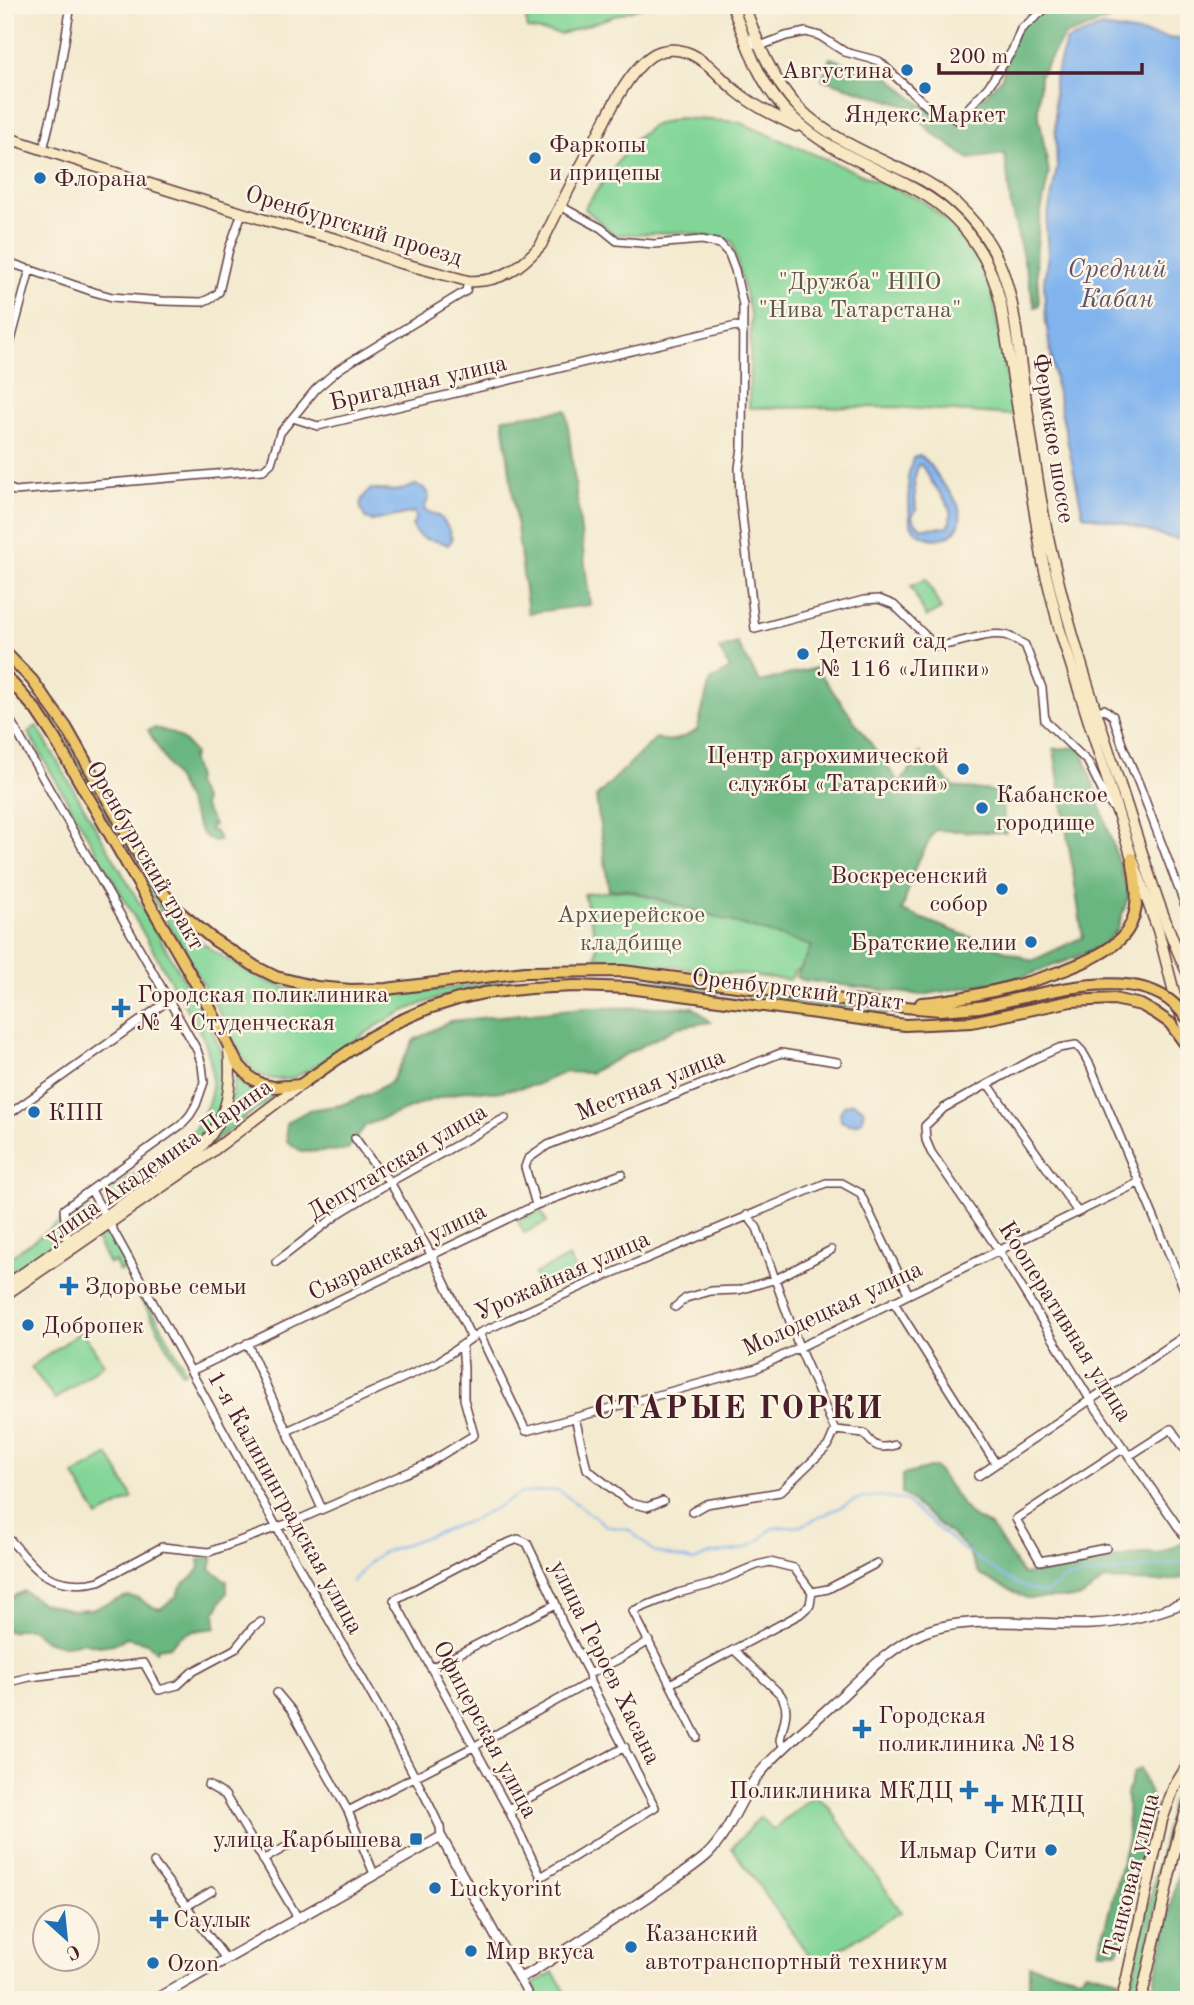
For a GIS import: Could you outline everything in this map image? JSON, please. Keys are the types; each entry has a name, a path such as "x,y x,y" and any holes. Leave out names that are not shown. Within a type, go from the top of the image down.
{"main road":[{"name":"Фермское шоссе","path":"732,5 760,75 779,103 806,130 850,157 921,192 949,212 974,240 992,272 1002,305 1043,563 1059,627 1132,858 1158,930 1189,1039"},
{"name":"Фермское шоссе","path":"744,5 760,46 781,84 801,110 854,147 942,192 972,221 996,255 1010,293 1045,521 1065,607 1161,910 1189,976"},
{"name":"Оренбургский проезд","path":"5,137 242,213 336,239 397,262 480,282 509,273 524,263 541,245 617,98 643,62 653,55 672,49 693,54 737,91 778,118 806,130"},
{"path":"749,99 760,102 763,98 760,75"},
{"name":"Оренбургский тракт","path":"5,652 51,703 152,878 169,901 193,925 214,940 256,967 276,976 317,987 351,990 386,989 526,972 623,971 881,1005 940,1010 979,1007 1095,984 1123,983 1154,992 1173,1003 1189,1020"},
{"name":"Оренбургский тракт","path":"5,675 36,710 173,943 211,1010 229,1050 243,1071 261,1084 274,1087 300,1085 365,1041 429,1007 484,993 542,987 629,988 905,1025 972,1022 1071,1001 1114,999 1141,1005 1157,1014 1170,1023 1189,1049"},
{"path":"36,710 51,703"},
{"name":"Оренбургский тракт","path":"881,1005 967,997 1013,987 1110,949 1126,933 1132,922 1138,895 1132,858"},
{"name":"улица Академика Парина","path":"5,1295 193,1155 207,1141 225,1111 231,1074 229,1050"},
{"name":"улица Академика Парина","path":"5,1286 67,1242 198,1162 300,1085"},
{"name":"Танковая улица","path":"1122,2000 1162,1820 1174,1787 1189,1763"},
{"name":"Танковая улица","path":"1141,2000 1179,1833 1189,1803"}],"street":[{"path":"43,150 54,105 71,5"},
{"path":"742,32 749,41 760,46 806,32 820,36 845,52 879,61 929,107 957,120 988,87 1012,51 1021,29 1050,5"},
{"path":"560,206 601,228 617,241 654,244 702,240 720,244 729,254 736,270 743,305 740,497 755,629 863,600 879,599 894,605 936,646 1004,635 1025,645 1042,688 1045,721 1088,762 1106,799 1118,813"},
{"path":"5,261 112,297 202,302 219,292 229,249 242,213"},
{"path":"5,363 30,269"},
{"path":"5,487 15,491 263,470 271,463 280,433 316,389 339,369 466,291 468,281"},
{"name":"Бригадная улица","path":"293,418 318,426 736,326 743,330"},
{"path":"1097,711 1104,709 1113,716 1189,916"},
{"path":"5,711 197,1050 204,1082 196,1105 181,1125 64,1209 67,1242"},
{"path":"5,1117 169,1000"},
{"path":"1077,1211 988,1084 1034,1059 1059,1048 1076,1045 1090,1065 1189,1301"},
{"name":"Местная улица","path":"536,1205 525,1167 528,1159 548,1146 781,1053 837,1062"},
{"name":"Кооперативная улица","path":"988,1084 944,1108 925,1126 926,1140 931,1152 998,1249 1091,1401 1183,1534"},
{"name":"Депутатская улица","path":"276,1262 341,1212 505,1118"},
{"path":"355,1139 390,1182 475,1335"},
{"name":"Сызранская улица","path":"191,1371 536,1205 622,1174"},
{"name":"Молодецкая улица","path":"475,1335 526,1431 757,1368 1140,1182"},
{"name":"Урожайная улица","path":"287,1431 436,1363 475,1335 826,1183 842,1183 860,1193 908,1293"},
{"name":"1-я Калининградская улица","path":"91,1190 379,1708 440,1827 441,1837"},
{"path":"692,1512 706,1504 780,1492 828,1446 835,1430 799,1347 757,1228 747,1215"},
{"path":"675,1307 686,1298 711,1291 739,1290 776,1279 831,1250"},
{"path":"893,1301 996,1464"},
{"path":"978,1476 1189,1333"},
{"path":"247,1343 322,1509"},
{"path":"10,1540 43,1575 72,1583 88,1584 162,1547 209,1552 277,1528 427,1464 474,1434 464,1399 462,1345"},
{"path":"575,1418 586,1469 629,1503 647,1507 663,1501"},
{"path":"1106,1548 1040,1561 1016,1519 1126,1452 1171,1429 1189,1454"},
{"path":"835,1430 863,1433 872,1445 877,1447 895,1445"},
{"name":"улица Героев Хасана","path":"394,1600 490,1550 518,1539 527,1543 562,1622 655,1807 541,1877"},
{"path":"670,1684 800,1614 810,1605 812,1592 794,1568 770,1562 757,1564 709,1585 678,1593 633,1611 649,1641 670,1684 697,1737"},
{"path":"812,1592 828,1589 877,1563"},
{"name":"Офицерская улица","path":"394,1600 508,1809 541,1877"},
{"path":"519,1978 651,1894 708,1854 727,1829 757,1777 897,1646 922,1633 946,1626 972,1623 1117,1622 1189,1601"},
{"path":"431,1668 556,1604"},
{"path":"5,1683 30,1676 144,1663 159,1690 168,1689 235,1648 253,1627 261,1622"},
{"path":"348,1811 474,1746 649,1641"},
{"path":"734,1650 781,1695 786,1704 787,1711 780,1740 785,1748"},
{"path":"277,1693 292,1711 348,1811 374,1874"},
{"path":"508,1809 625,1747"},
{"path":"208,1784 225,1795 298,1918"},
{"path":"154,2000 441,1837 531,2000"},
{"path":"263,1860 291,1844"},
{"path":"154,1863 226,1959"},
{"path":"187,1906 212,1891"}],"green space":[{"path":"523,5 647,5 561,34 528,29"},
{"path":"1024,5 1077,5 1107,20 1064,36 1040,75 1038,111 1049,173 1039,222 1036,258 1039,305 1035,307 1011,207 1005,154 969,159 931,132 910,107 822,79 830,58 858,67 877,66 911,97 941,118 966,116 1002,77 1017,28 1031,19"},
{"name":"\"Дружба\" НПО \"Нива Татарстана\"","path":"678,118 739,122 923,201 953,226 990,279 1013,415 892,407 749,408 751,317 732,241 682,232 614,235 584,208 632,142 652,126"},
{"path":"566,410 590,605 528,613 503,418"},
{"path":"926,579 941,609 926,617 911,586"},
{"path":"737,643 760,682 816,668 900,784 920,753 954,787 1000,792 1006,833 935,830 915,867 902,911 1032,961 1083,937 1054,749 1081,747 1129,894 1117,930 1103,945 1020,978 922,995 802,980 796,977 812,946 625,889 609,891 596,797 656,738 677,739 697,730 710,681 730,669 719,649"},
{"path":"53,717 143,873 180,923 215,952 256,976 285,987 328,996 358,996 419,992 537,978 616,977 693,983 771,994 886,1013 886,1018 772,999 648,983 586,980 526,982 468,991 414,1007 383,1022 295,1077 269,1079 251,1068 238,1050 228,1027 49,719"},
{"path":"37,726 213,1030 224,1066 224,1091 218,1113 206,1133 172,1165 110,1205 106,1198 110,1191 191,1134 210,1099 211,1065 204,1039 28,732"},
{"path":"154,728 177,736 194,754 191,757 196,775 195,784 214,825 210,830 214,831 220,840 216,842 208,839 201,832 181,788 148,730"},
{"name":"Архиерейское кладбище","path":"625,890 900,970 900,979 796,970 790,980 596,958 597,943 584,894"},
{"path":"693,1007 711,1022 678,1027 590,1073 565,1072 536,1085 494,1092 469,1090 431,1100 366,1125 347,1150 302,1152 287,1141 286,1123 309,1110 341,1105 391,1082 414,1040 450,1021 582,1008"},
{"path":"235,1077 249,1088 274,1097 209,1146 227,1113"},
{"path":"88,1205 93,1213 92,1217 71,1231 68,1215"},
{"path":"541,1210 547,1222 524,1233 518,1221"},
{"path":"61,1221 63,1236 5,1277 5,1261"},
{"path":"106,1232 113,1238 186,1371 182,1373 125,1269 119,1271 115,1262 109,1264 96,1239"},
{"path":"569,1257 577,1274 543,1291 534,1274"},
{"path":"82,1331 104,1364 55,1399 31,1367"},
{"path":"109,1455 133,1498 98,1517 74,1475"},
{"path":"935,1467 970,1515 991,1526 1023,1575 1146,1553 1159,1554 1189,1539 1189,1577 1160,1582 1105,1580 1079,1598 1027,1598 980,1575 965,1546 902,1493 902,1475"},
{"path":"213,1556 210,1569 227,1581 227,1593 215,1612 216,1628 181,1636 171,1646 158,1648 156,1651 147,1643 127,1638 99,1646 82,1642 64,1646 45,1641 31,1629 11,1632 5,1630 5,1600 24,1591 42,1603 73,1610 91,1609 127,1596 138,1598 160,1609 177,1596 181,1586 197,1572 200,1568 199,1560"},
{"path":"1140,1769 1155,1808 1118,1951 1099,1951 1128,1838 1127,1794 1133,1773"},
{"path":"1189,1769 1173,1828 1135,2000 1128,2000 1172,1802"},
{"path":"815,1795 829,1807 901,1912 815,1964 732,1848 760,1817 773,1830"},
{"path":"1189,1833 1189,2000 1150,2000 1185,1844"},
{"path":"1029,1965 1080,1977 1086,1971 1119,1979 1114,2000 1029,2000"},
{"path":"553,1972 571,2000 542,2000 533,1984"}],"water":[{"name":"Средний Кабан","path":"1102,27 1175,39 1189,36 1189,540 1166,537 1123,523 1083,515 1056,386 1046,322 1044,282 1048,255 1046,225 1057,168 1054,82 1066,41"},
{"path":"919,455 926,460 958,504 958,528 944,538 925,537 910,523 908,476 913,458","holes":["918,465 921,465 948,504 951,515 948,527 921,528 913,520 912,516 916,510 914,481"]},
{"path":"415,485 427,490 425,511 440,517 446,525 452,540 448,545 427,540 415,531 412,525 416,518 415,512 372,521 366,519 363,514 361,502 371,489 399,490"},
{"path":"853,1103 864,1109 862,1120 852,1124 841,1121 840,1112 845,1105"}],"waterway":[{"path":"352,1582 381,1553 475,1519 522,1493 558,1490 607,1526 629,1530 655,1552 694,1561 710,1554 744,1549 760,1540 772,1528 801,1526 857,1499 880,1496 904,1500 964,1550 1018,1585 1045,1593 1067,1578 1189,1562"}],"place":[{"name":"Августина","path":"907,70"},
{"name":"Яндекс.Маркет","path":"925,88"},
{"name":"Фаркопы и прицепы","path":"535,158"},
{"name":"Флорана","path":"40,178"},
{"name":"Детский сад № 116 «Липки»","path":"803,654"},
{"name":"Центр агрохимической службы «Татарский»","path":"963,769"},
{"name":"Кабанское городище","path":"982,808"},
{"name":"Воскресенский собор","path":"1002,889"},
{"name":"Братские келии","path":"1031,942"},
{"name":"Городская поликлиника № 4 Студенческая","path":"121,1008"},
{"name":"КПП","path":"34,1112"},
{"name":"Здоровье семьи","path":"69,1286"},
{"name":"Добропек","path":"28,1325"},
{"name":"Городская поликлиника №18","path":"862,1729"},
{"name":"Поликлиника МКДЦ","path":"969,1790"},
{"name":"МКДЦ","path":"994,1804"},
{"name":"улица Карбышева","path":"416,1839"},
{"name":"Ильмар Сити","path":"1051,1850"},
{"name":"Luckyorint","path":"435,1888"},
{"name":"Саулык","path":"159,1919"},
{"name":"Казанский автотранспортный техникум","path":"631,1947"},
{"name":"Мир вкуса","path":"471,1951"},
{"name":"Ozon","path":"153,1963"}],"district":[{"name":"СТАРЫЕ ГОРКИ","path":"739,1407"}]}
